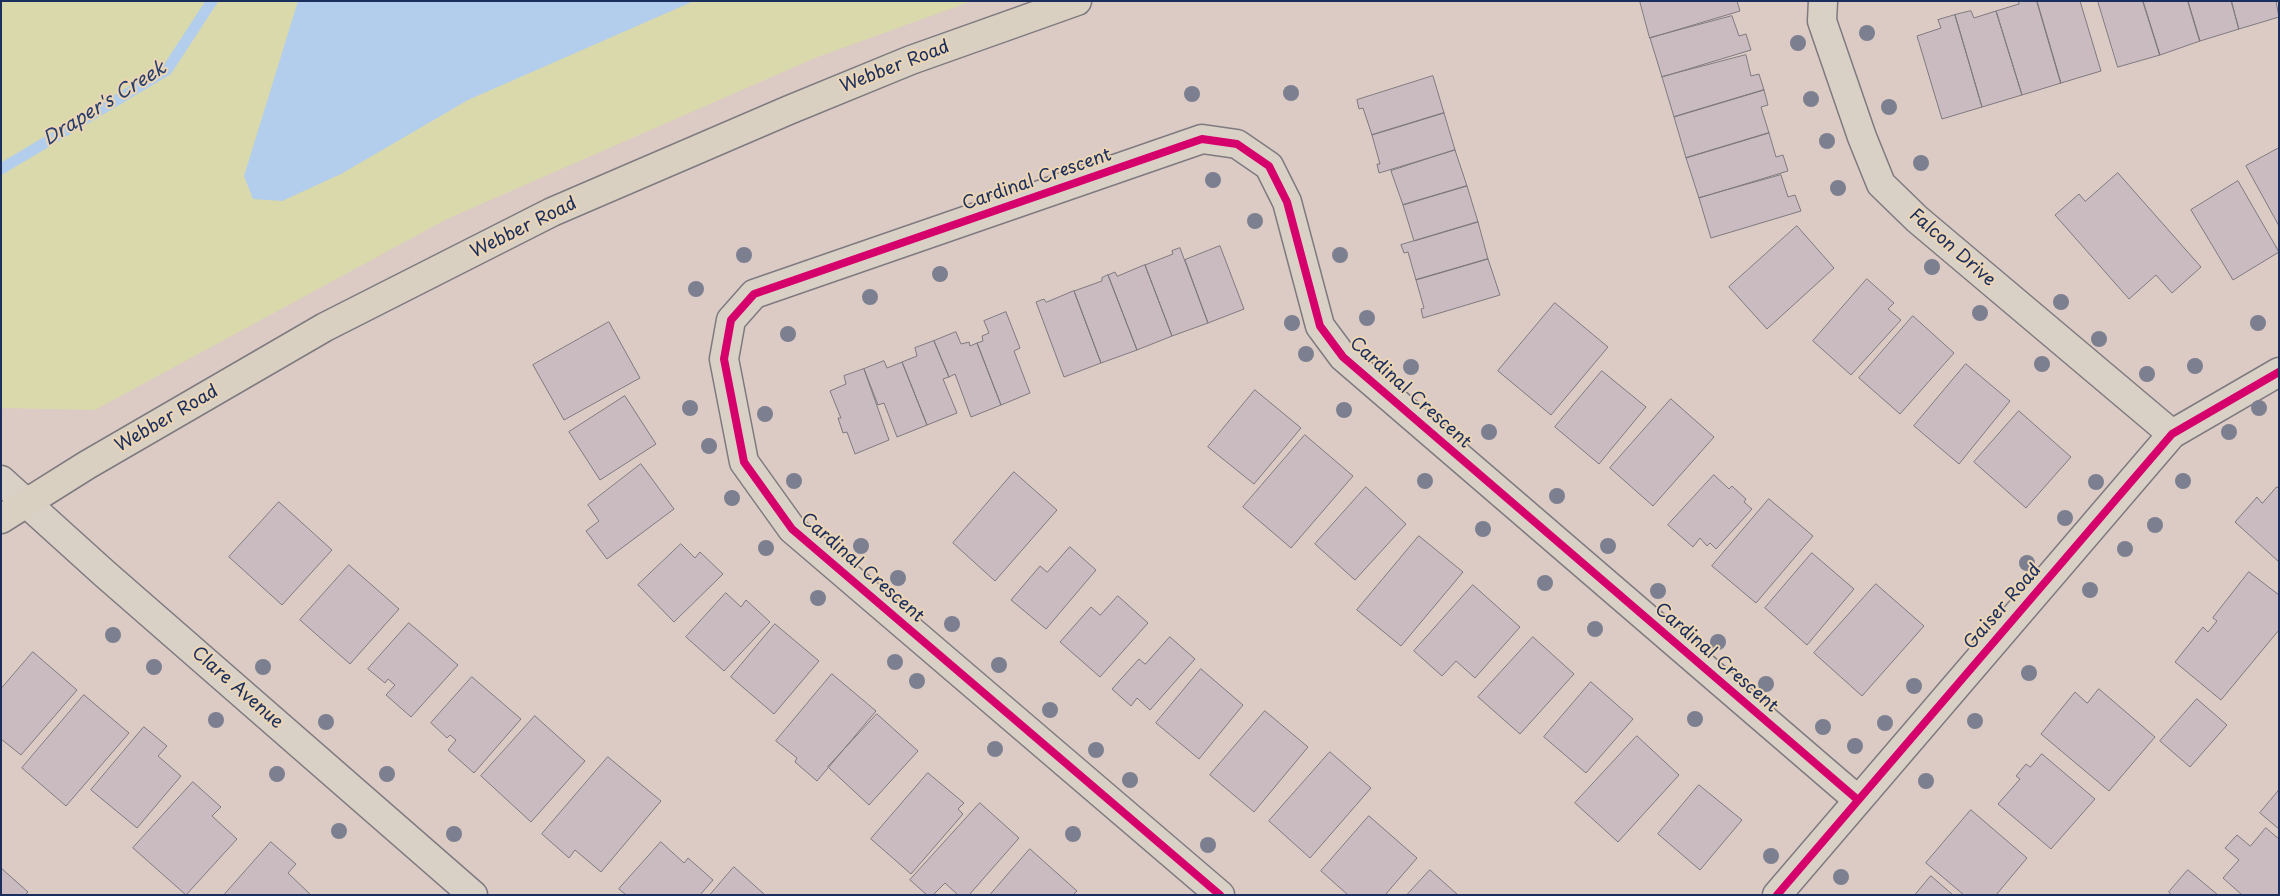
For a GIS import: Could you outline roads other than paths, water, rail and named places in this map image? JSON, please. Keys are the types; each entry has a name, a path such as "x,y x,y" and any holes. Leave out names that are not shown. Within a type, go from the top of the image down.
{"main road":[{"name":"Webber Road","path":"1,519 87,465 325,327 552,212 788,110 912,60 1077,1"}],"street":[{"name":"Falcon Drive","path":"1823,1 1822,21 1862,137 1881,184 1916,219 2172,434"},
{"name":"Cardinal Crescent","path":"1220,895 792,529 744,462 724,359 731,320 754,294 1202,139 1237,144 1269,166 1283,195 1320,326 1343,358 1858,800"},
{"name":"Gaiser Road","path":"1777,895 2172,434 2279,372"},
{"name":"Clare Avenue","path":"1,480 473,895"}],"water":[{"path":"298,1 694,1 468,100 341,174 282,201 253,199 244,176"}],"waterway":[{"name":"Draper's Creek","path":"1,169 167,70 212,1"}]}
